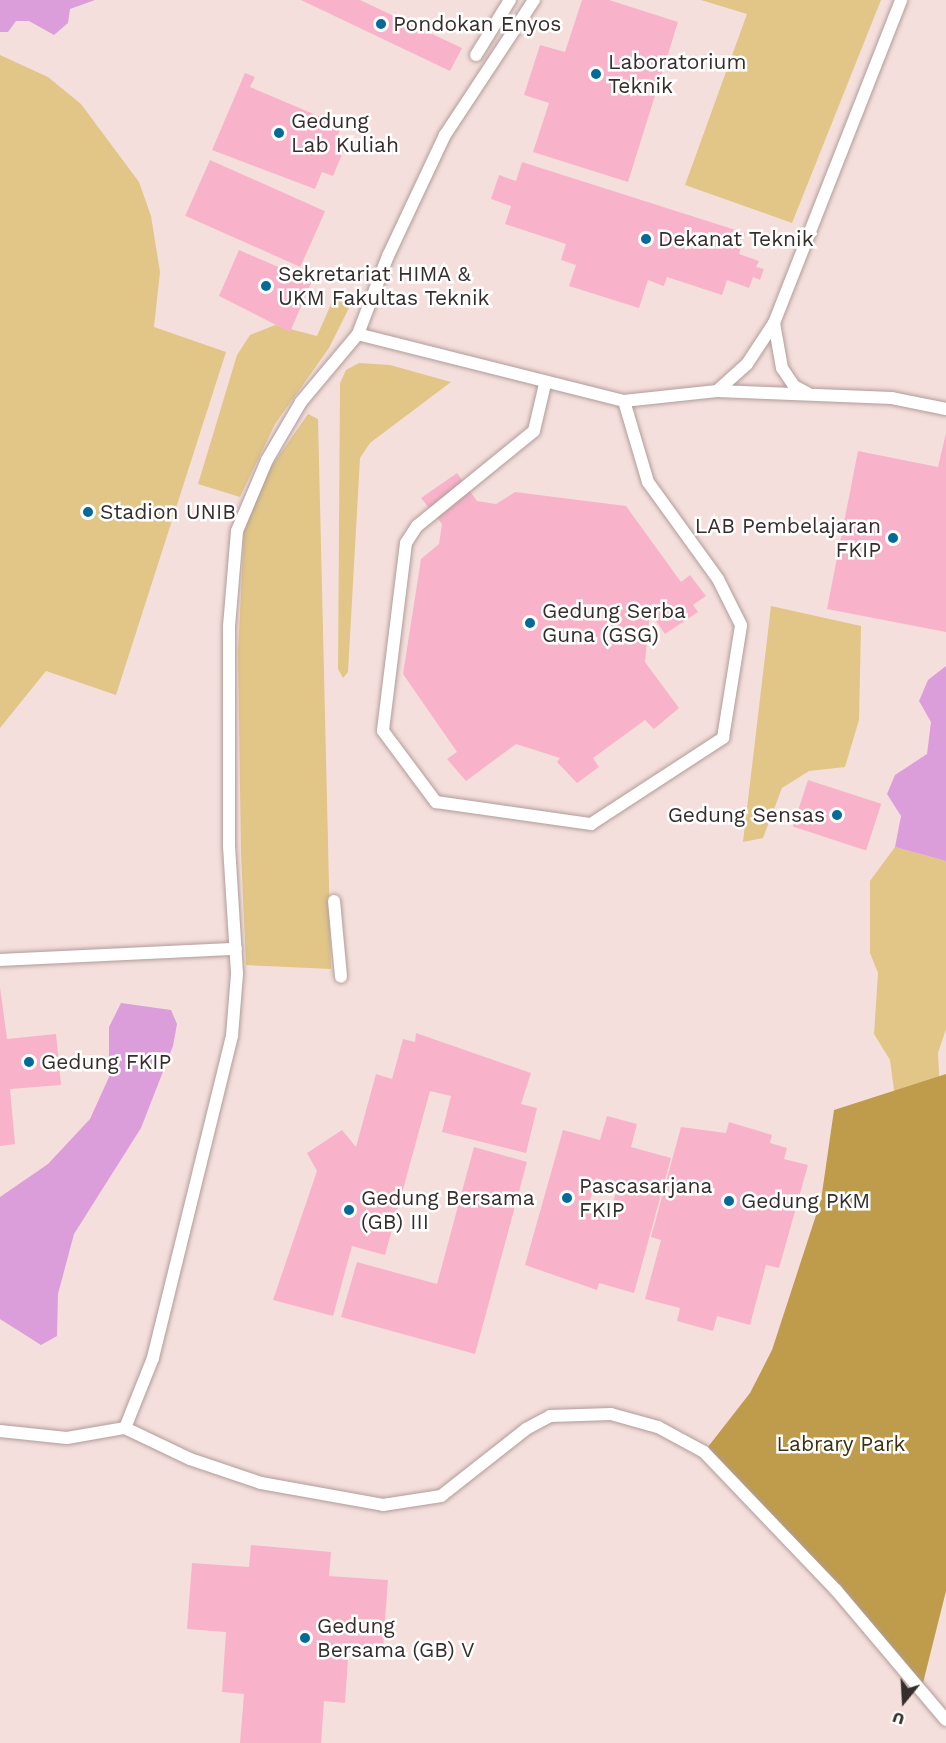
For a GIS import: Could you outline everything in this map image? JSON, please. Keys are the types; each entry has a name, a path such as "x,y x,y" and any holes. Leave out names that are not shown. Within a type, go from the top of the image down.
{"lane":[{"path":"476,55 510,0"},
{"path":"125,1428 153,1358 226,1071 236,1001 236,949 229,846 229,626 237,531 262,469 301,402 358,334 388,256 445,135 534,0"},
{"path":"717,391 747,364 774,323 901,0"},
{"path":"774,323 786,377 808,393"},
{"path":"358,334 545,384 624,401 717,391 808,393 946,408"},
{"path":"545,384 534,431 417,526 406,543 383,731 436,802 591,824 723,738 741,625 718,579 648,482 624,401"},
{"path":"334,901 341,976"},
{"path":"0,960 236,949"},
{"path":"0,1431 67,1438 125,1428 190,1459 261,1483 383,1505 441,1496 526,1429 550,1416 611,1414 657,1427 704,1452 836,1590 946,1720"}],"shaded area":[{"path":"0,0 95,0 70,9 68,23 54,35 29,21 16,21 8,32 0,32"},
{"path":"701,0 881,0 792,223 685,185 747,14"},
{"name":"Stadion UNIB","path":"0,55 48,77 81,104 139,182 151,216 160,272 154,327 226,352 116,695 46,671 0,728"},
{"path":"336,293 353,300 329,348 275,424 240,497 198,484 237,355 250,335 275,325 317,336"},
{"path":"359,363 390,365 451,382 370,443 360,458 348,672 343,678 338,669 340,383 346,370"},
{"path":"308,414 318,419 331,969 246,965 241,852 238,652 244,532 264,477"},
{"path":"771,606 861,626 859,720 845,767 809,771 782,788 763,838 743,842"},
{"path":"946,666 946,861 895,847 901,816 887,794 895,775 927,754 931,722 919,701 928,680"},
{"path":"895,847 946,861 946,1029 938,1053 946,1210 902,1151 890,1060 874,1034 878,973 870,953 870,881"},
{"path":"121,1003 171,1010 177,1024 173,1046 141,1128 74,1234 58,1294 57,1336 41,1345 0,1319 0,1197 48,1164 90,1119 109,1077 109,1027"}],"green space":[{"name":"Labrary Park","path":"946,1074 946,1591 921,1691 704,1452 750,1393 772,1350 821,1200 834,1110"}],"building":[{"name":"Pondokan Enyos","path":"301,0 360,0 462,48 450,71"},
{"name":"Laboratorium Teknik","path":"582,0 609,0 678,22 628,182 533,152 549,103 524,95 540,45 565,52"},
{"name":"Gedung Lab Kuliah","path":"245,73 255,77 250,87 342,126 335,141 346,145 333,176 322,172 315,189 212,150"},
{"path":"210,160 325,211 300,267 185,216"},
{"name":"Dekanat Teknik","path":"522,162 745,233 739,254 759,261 756,267 764,269 760,280 753,277 749,288 727,280 722,295 667,277 664,286 648,280 639,308 569,286 576,265 561,260 566,244 505,224 511,206 491,199 499,175 516,181"},
{"name":"Sekretariat HIMA & UKM Fakultas Teknik","path":"239,250 297,275 299,270 314,276 290,332 219,296"},
{"name":"LAB Pembelajaran FKIP","path":"946,433 946,632 827,609 858,451 938,467"},
{"name":"Gedung Serba Guna (GSG)","path":"457,473 477,501 496,504 515,492 626,506 681,582 690,575 706,596 693,605 698,612 665,634 650,612 645,662 679,708 654,729 645,720 593,758 599,767 577,783 557,762 560,758 516,744 466,781 447,759 457,752 403,674 421,559 439,544 442,524 421,498"},
{"name":"Gedung Sensas","path":"808,780 881,804 866,850 793,827"},
{"name":"Gedung FKIP","path":"0,987 7,1039 56,1034 61,1085 10,1089 15,1144 0,1146"},
{"name":"Gedung Bersama (GB) III","path":"416,1033 531,1073 521,1104 537,1108 526,1153 442,1132 451,1096 430,1091 385,1255 352,1246 333,1316 273,1300 317,1171 307,1153 342,1130 356,1147 376,1074 392,1079 403,1039 415,1042"},
{"name":"Pascasarjana FKIP","path":"607,1116 637,1124 631,1147 671,1158 634,1293 599,1283 597,1290 525,1265 563,1130 600,1140","holes":["596,1178 618,1185 608,1219 587,1212"]},
{"name":"Gedung PKM","path":"729,1122 772,1135 770,1143 787,1148 784,1159 808,1165 779,1268 766,1265 750,1325 717,1316 713,1331 677,1321 680,1308 645,1299 661,1240 651,1237 681,1127 726,1133"},
{"path":"474,1147 527,1162 475,1354 341,1317 357,1262 437,1284"},
{"name":"Gedung Bersama (GB) V","path":"251,1545 331,1552 329,1576 388,1580 383,1647 349,1645 345,1703 324,1701 321,1743 240,1743 244,1694 222,1692 226,1632 187,1629 192,1563 249,1567"}],"place":[{"name":"Pondokan Enyos","path":"381,24"},
{"name":"Laboratorium Teknik","path":"596,74"},
{"name":"Gedung Lab Kuliah","path":"279,133"},
{"name":"Dekanat Teknik","path":"646,239"},
{"name":"Sekretariat HIMA & UKM Fakultas Teknik","path":"266,286"},
{"name":"Stadion UNIB","path":"88,512"},
{"name":"LAB Pembelajaran FKIP","path":"893,538"},
{"name":"Gedung Serba Guna (GSG)","path":"530,623"},
{"name":"Gedung Sensas","path":"837,815"},
{"name":"Gedung FKIP","path":"29,1062"},
{"name":"Pascasarjana FKIP","path":"567,1198"},
{"name":"Gedung PKM","path":"729,1201"},
{"name":"Gedung Bersama (GB) III","path":"349,1210"},
{"name":"Gedung Bersama (GB) V","path":"305,1638"}]}
